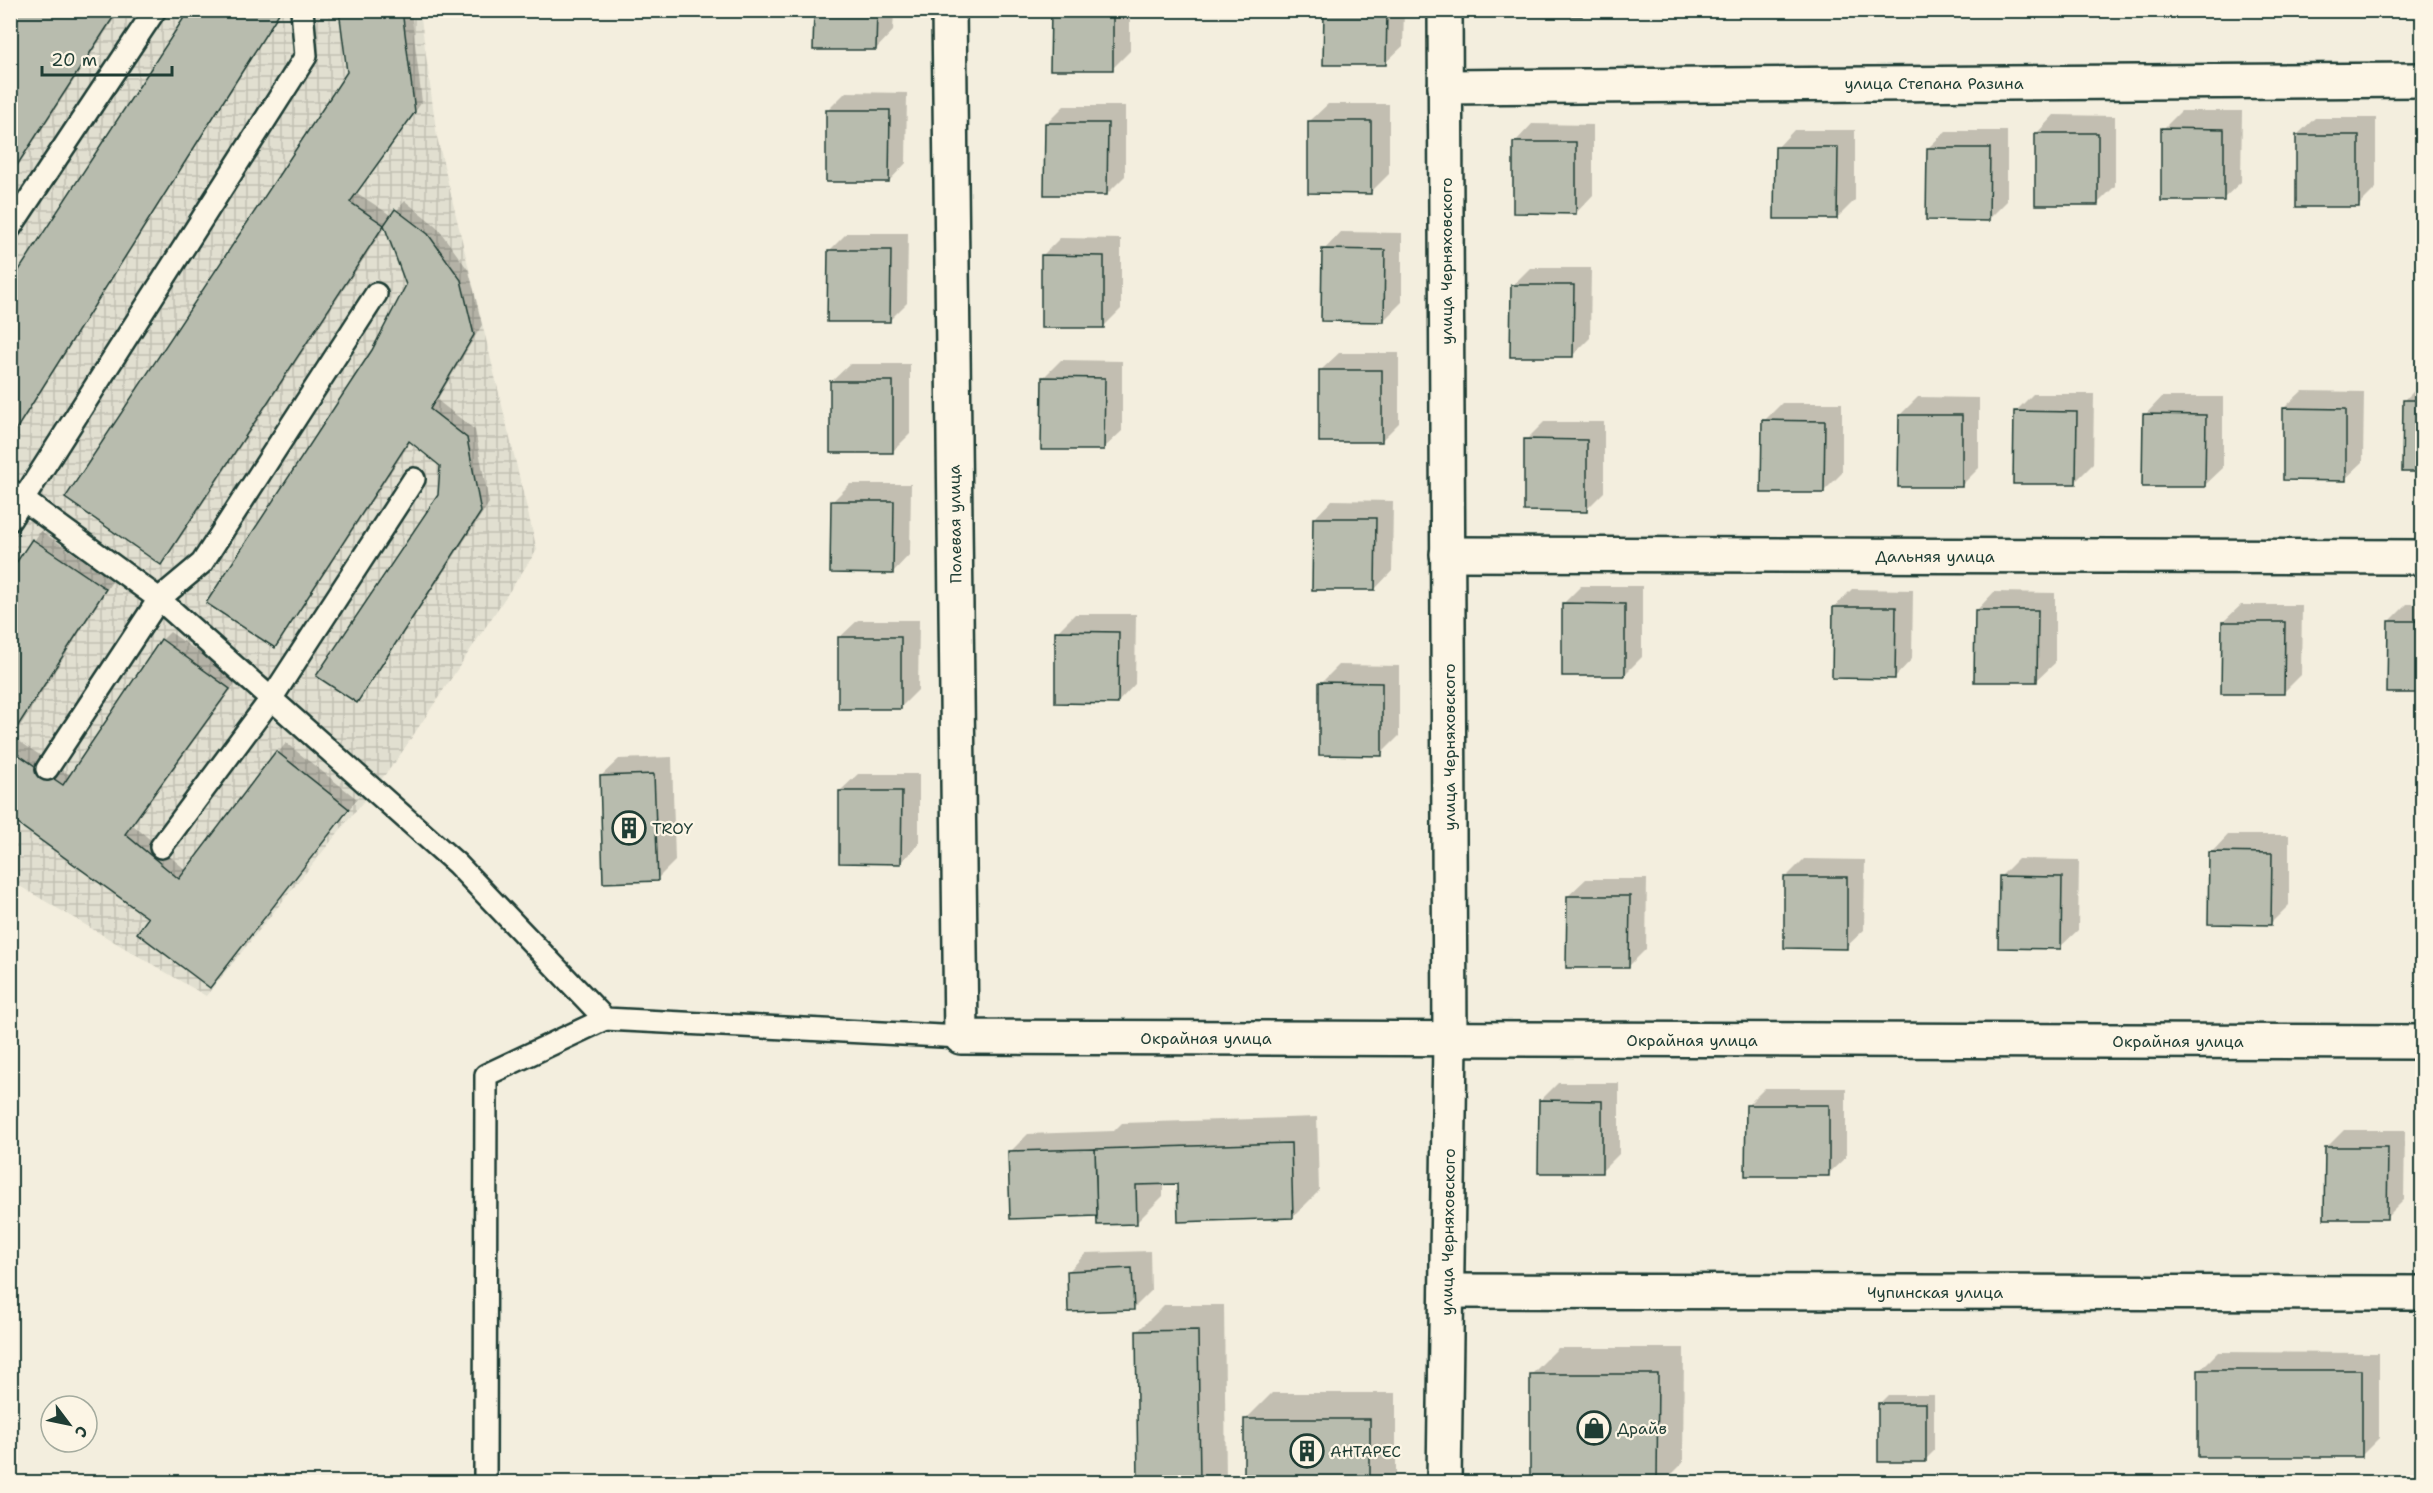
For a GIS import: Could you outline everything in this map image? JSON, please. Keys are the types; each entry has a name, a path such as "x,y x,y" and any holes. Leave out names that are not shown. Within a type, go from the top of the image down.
{"street":[{"name":"Полевая улица","path":"949,10 961,1037"},
{"name":"улица Черняховского","path":"1444,1482 1450,1040 1445,10"},
{"name":"улица Степана Разина","path":"1445,87 2422,80"},
{"name":"Дальняя улица","path":"1447,554 2422,557"},
{"name":"Окрайная улица","path":"961,1037 2422,1042"},
{"name":"Чупинская улица","path":"1447,1291 2422,1293"}],"lane":[{"path":"10,228 155,10"},
{"path":"10,520 17,495 306,56 302,10"},
{"path":"46,769 159,599 202,563 376,294"},
{"path":"161,847 271,699 414,479"},
{"path":"17,495 159,599 457,864 605,1019"},
{"path":"485,1482 486,1075 605,1019 961,1037"}],"shaded area":[{"path":"11,11 420,11 437,137 537,550 396,761 206,996 11,881"}],"building":[{"path":"18,10 118,10 10,176 10,22"},
{"path":"189,10 281,10 10,439 10,284"},
{"path":"339,10 402,10 415,112 350,202 384,225 161,565 65,498 347,72"},
{"path":"814,10 877,10 876,50 813,50"},
{"path":"1051,10 1113,10 1113,70 1050,70"},
{"path":"1324,10 1387,10 1386,65 1323,65"},
{"path":"1511,10 1582,10 1582,16 1511,16"},
{"path":"1897,10 1960,10 1960,15 1897,15"},
{"path":"826,110 890,110 889,182 826,182"},
{"path":"1308,121 1371,121 1371,194 1308,193"},
{"path":"1045,123 1108,123 1107,195 1044,195"},
{"path":"2161,128 2224,129 2224,201 2161,201"},
{"path":"2035,133 2098,133 2098,205 2035,205"},
{"path":"2296,135 2359,135 2359,207 2296,207"},
{"path":"1513,142 1576,142 1576,214 1513,213"},
{"path":"1775,147 1838,147 1837,219 1774,219"},
{"path":"1927,148 1990,148 1989,221 1926,220"},
{"path":"395,209 428,234 461,280 474,335 430,409 467,438 481,512 357,703 316,676 438,495 440,466 409,441 275,648 206,603 372,350 406,285 384,225"},
{"path":"1322,249 1385,250 1384,322 1321,321"},
{"path":"828,250 891,250 890,322 827,322"},
{"path":"1041,255 1104,256 1104,328 1041,328"},
{"path":"1511,285 1574,285 1573,357 1510,357"},
{"path":"1319,370 1382,370 1382,442 1319,442"},
{"path":"1042,377 1105,378 1104,450 1041,450"},
{"path":"830,381 893,381 893,453 830,453"},
{"path":"2403,400 2422,400 2422,472 2402,472"},
{"path":"2283,408 2346,409 2346,481 2283,480"},
{"path":"2014,411 2077,412 2076,484 2013,484"},
{"path":"2143,414 2206,415 2205,487 2142,487"},
{"path":"1899,415 1962,415 1962,487 1898,487"},
{"path":"1762,420 1825,421 1824,493 1761,493"},
{"path":"1524,439 1587,440 1587,512 1524,511"},
{"path":"831,501 894,501 893,574 830,573"},
{"path":"1313,518 1376,518 1375,590 1312,590"},
{"path":"32,539 106,589 10,738 10,572"},
{"path":"1562,603 1625,604 1625,676 1562,676"},
{"path":"1833,607 1896,607 1895,679 1832,678"},
{"path":"1975,610 2038,610 2037,682 1974,682"},
{"path":"2388,621 2422,621 2422,693 2387,693"},
{"path":"2222,622 2285,622 2284,694 2221,694"},
{"path":"1055,631 1119,632 1118,704 1055,703"},
{"path":"838,637 901,637 901,709 838,709"},
{"path":"161,639 230,689 125,834 179,879 276,751 349,809 210,988 137,933 148,918 10,818 10,749 63,785"},
{"path":"1319,682 1382,683 1382,756 1319,755"},
{"name":"TROY","path":"654,774 658,881 603,883 600,776"},
{"path":"839,791 902,791 901,864 839,863"},
{"path":"2209,852 2272,853 2271,925 2208,924"},
{"path":"1999,876 2062,877 2061,949 1998,948"},
{"path":"1784,877 1847,877 1847,949 1784,948"},
{"path":"1567,896 1630,896 1629,968 1566,968"},
{"path":"1539,1100 1602,1101 1602,1173 1538,1173"},
{"path":"1746,1105 1829,1105 1829,1176 1745,1176"},
{"path":"1291,1143 1293,1218 1178,1222 1177,1184 1136,1185 1137,1224 1097,1225 1095,1149"},
{"path":"2325,1147 2388,1147 2387,1219 2324,1219"},
{"path":"1095,1149 1097,1216 1010,1219 1008,1151"},
{"path":"1132,1268 1134,1310 1068,1312 1067,1271"},
{"path":"1198,1330 1200,1482 1138,1482 1136,1331"},
{"path":"2198,1370 2362,1370 2362,1457 2198,1457"},
{"name":"Драйв","path":"1530,1374 1658,1374 1657,1482 1530,1482"},
{"path":"1878,1403 1926,1403 1926,1462 1878,1462"},
{"name":"АНТАРЕС","path":"1244,1419 1370,1419 1370,1482 1244,1482"}],"place":[{"name":"TROY","path":"629,828"},
{"name":"Драйв","path":"1594,1428"},
{"name":"АНТАРЕС","path":"1307,1451"}]}
